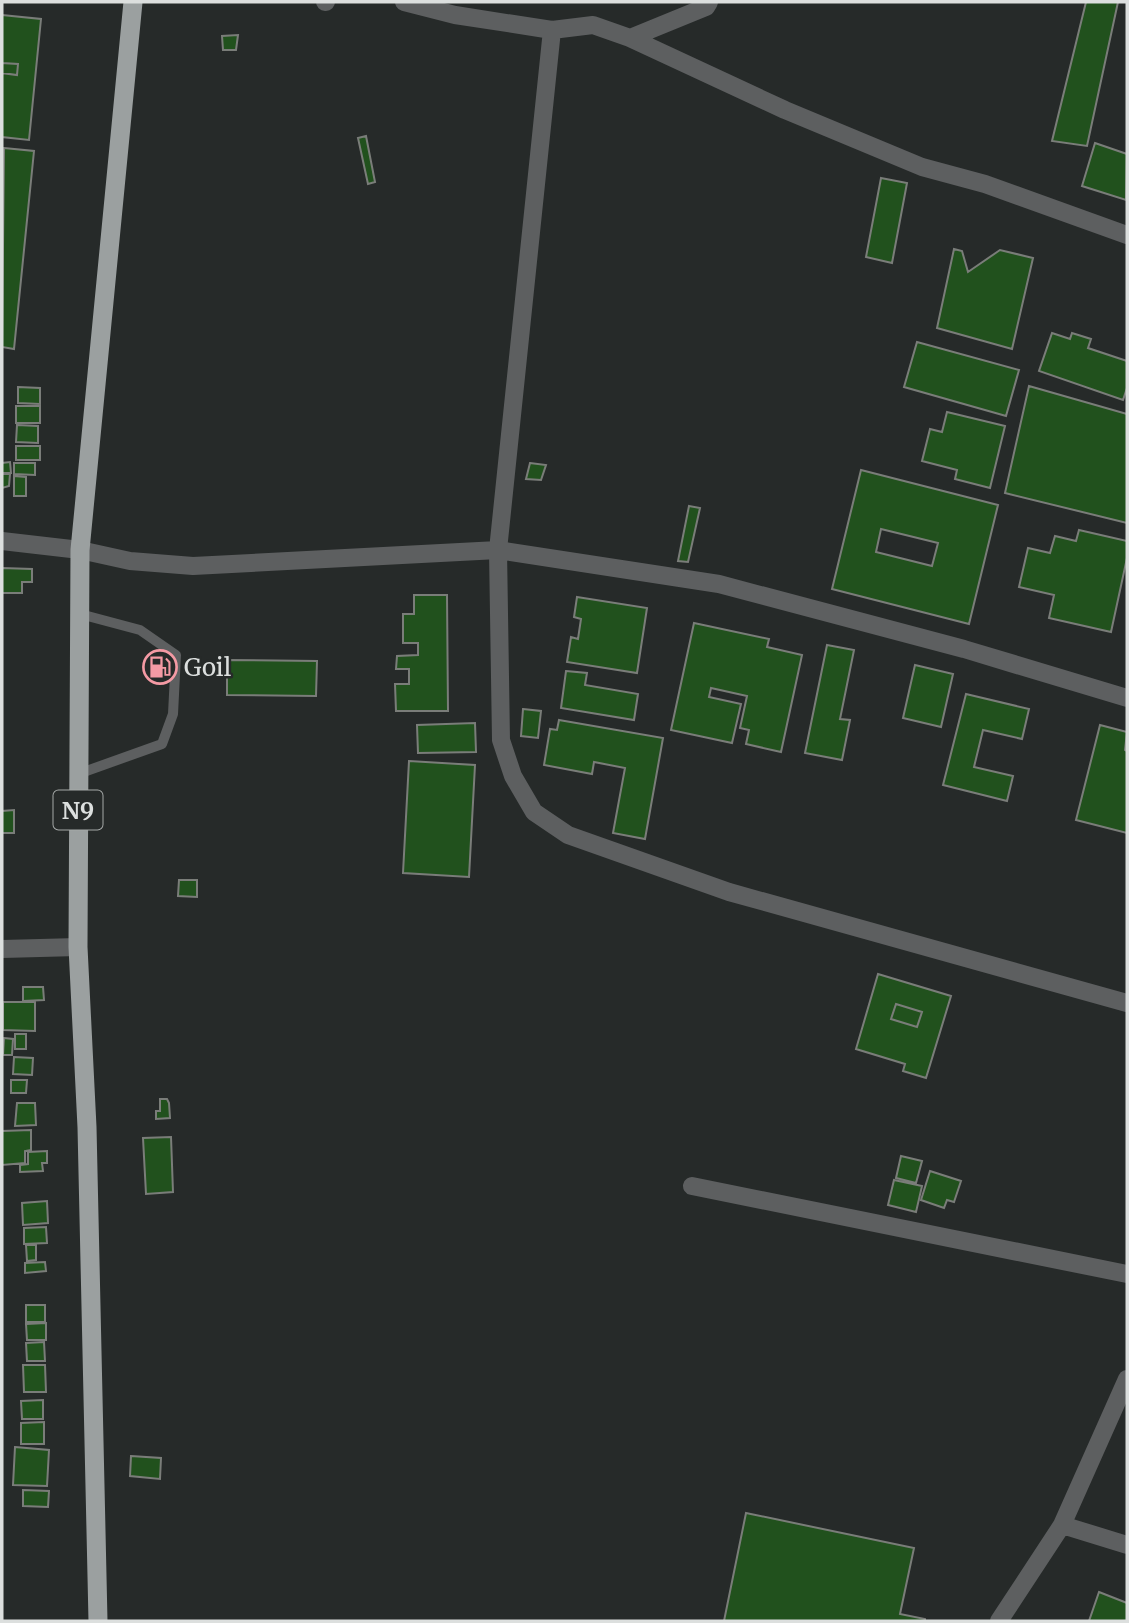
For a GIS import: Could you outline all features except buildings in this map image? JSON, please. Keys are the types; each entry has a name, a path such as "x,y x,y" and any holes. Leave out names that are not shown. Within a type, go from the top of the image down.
{"highway":[{"name":"N9","path":"98,1621 87,1127 78,947 80,550 133,2"}],"street":[{"path":"404,2 455,15 552,30 593,25 630,38 785,110 922,167 985,184 1127,235"},
{"path":"630,38 706,7 709,2"},
{"path":"552,30 498,550 501,740 513,776 534,812 568,835 729,892 1127,1003"},
{"path":"2,541 80,550 130,561 193,566 498,550 719,584 964,649 1127,698"},
{"path":"2,949 78,947"},
{"path":"692,1186 1127,1274"},
{"path":"999,1621 1062,1525 1127,1379"},
{"path":"1062,1525 1127,1545"}],"lane":[{"path":"78,775 162,744 173,714 176,655 140,629 80,614"}],"place":[{"name":"Goil","path":"160,667"}]}
